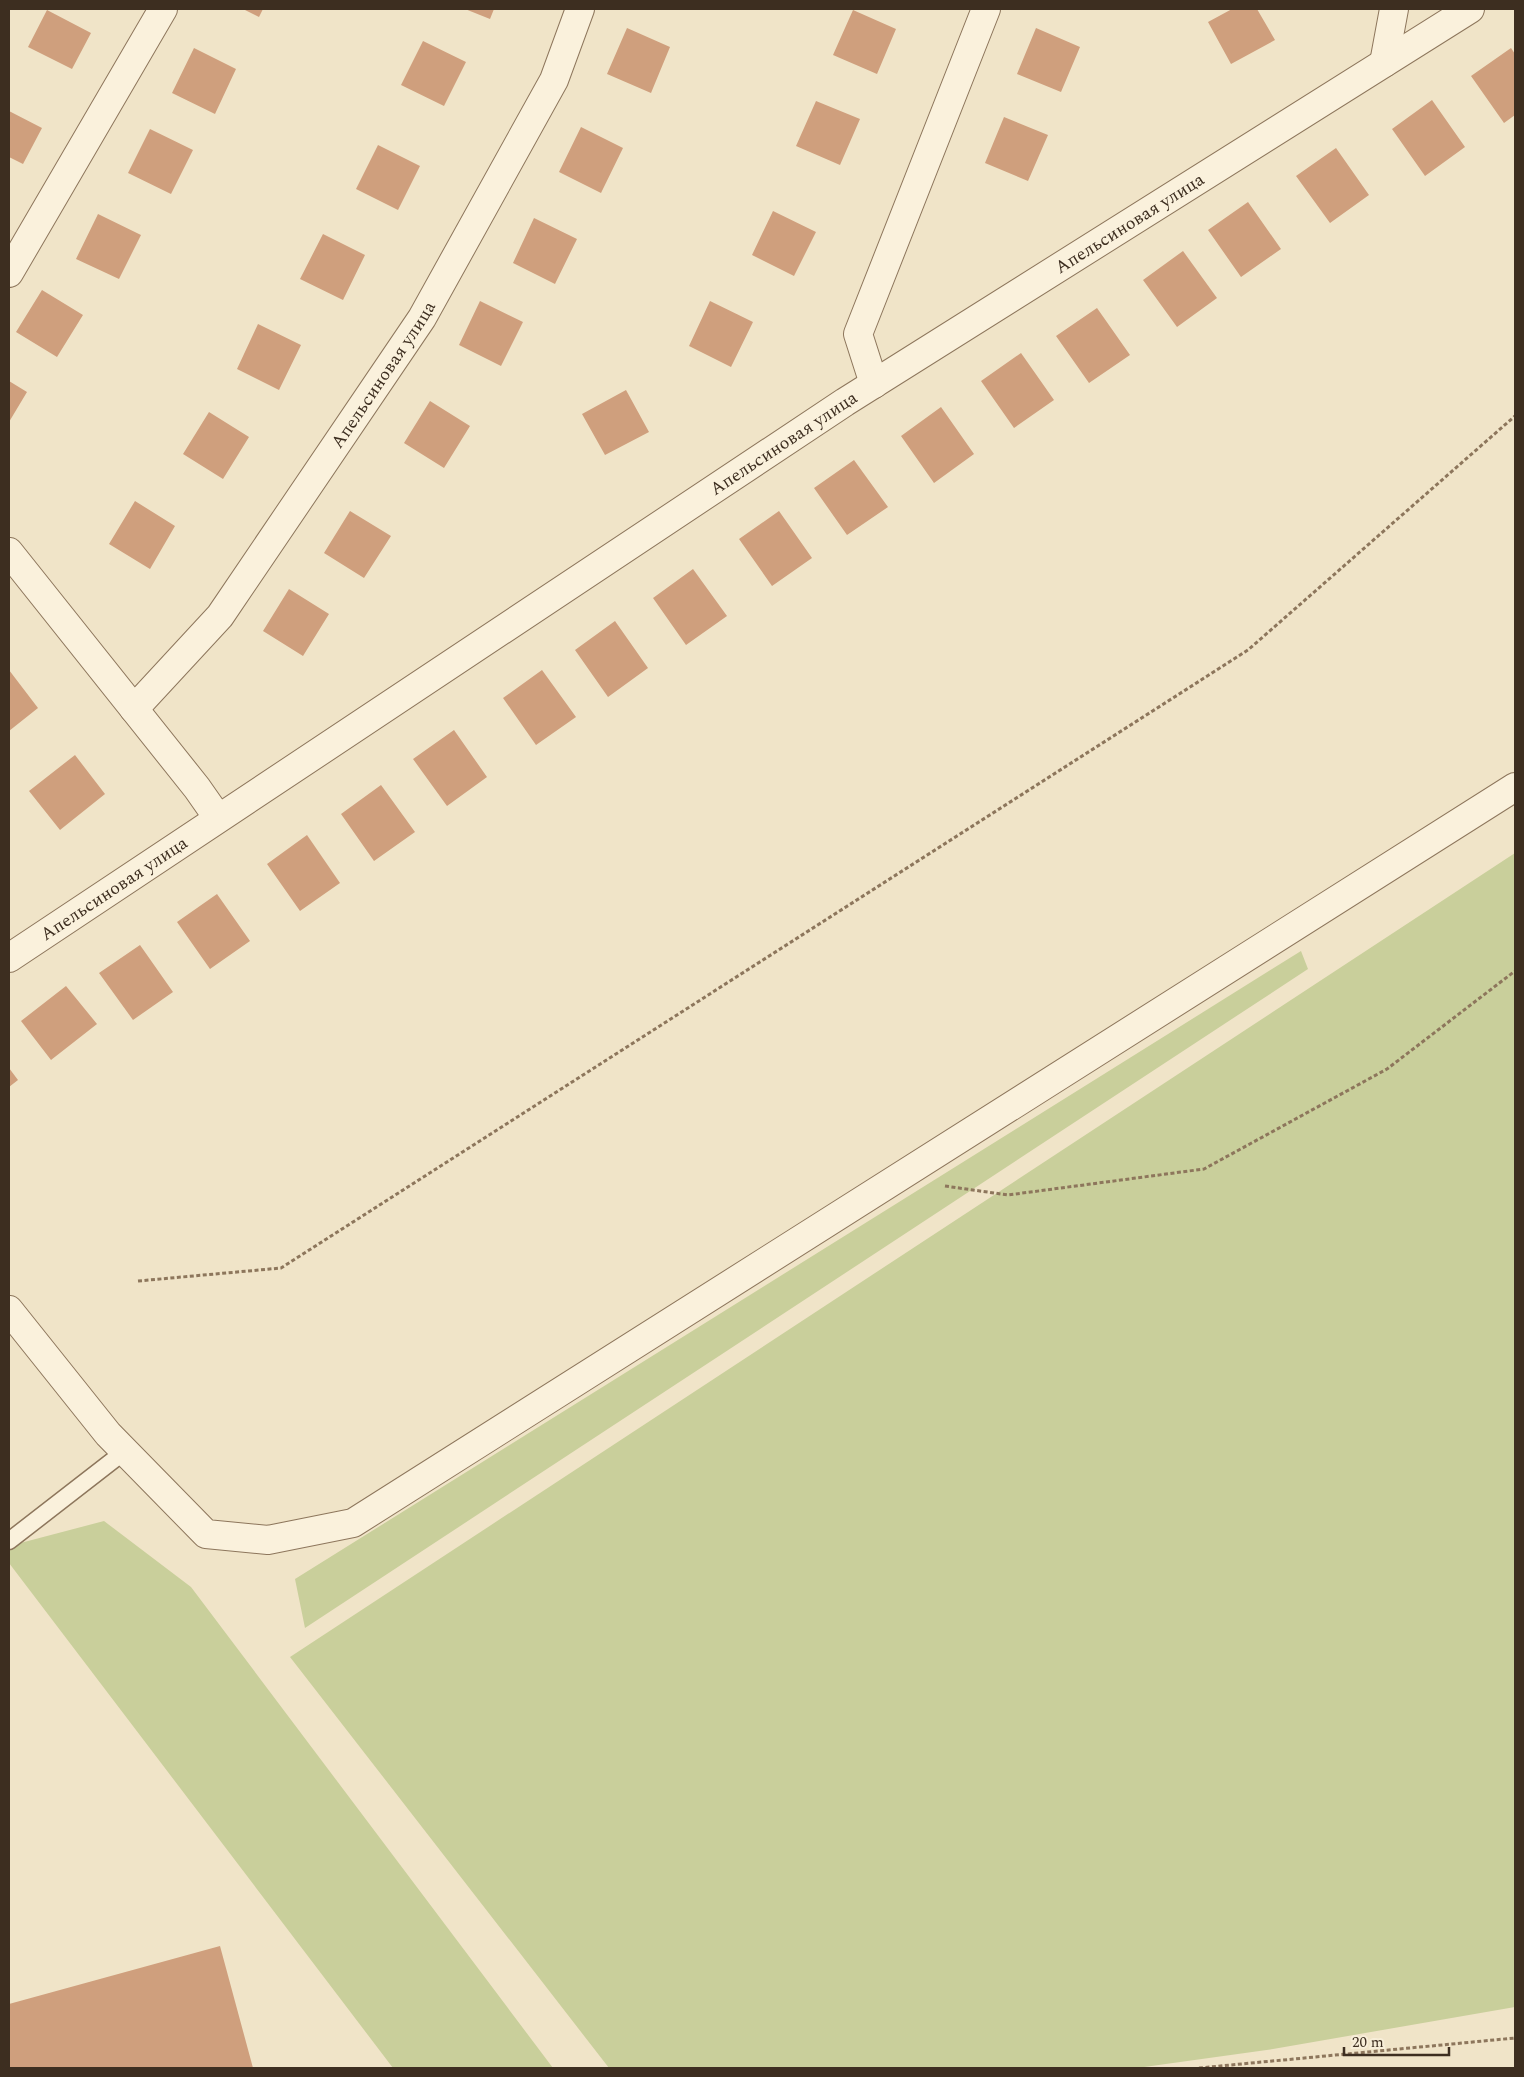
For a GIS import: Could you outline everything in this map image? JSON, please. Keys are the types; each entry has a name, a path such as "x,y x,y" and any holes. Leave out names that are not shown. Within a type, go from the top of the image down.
{"street":[{"path":"9,273 163,9"},
{"name":"Апельсиновая улица","path":"134,709 220,616 422,318 554,80 580,9"},
{"name":"Апельсиновая улица","path":"874,384 858,334 986,9"},
{"path":"1384,63 1394,9"},
{"name":"Апельсиновая улица","path":"9,958 874,384 1470,9"},
{"path":"9,552 197,788 218,818"},
{"path":"9,1310 108,1434 206,1534 268,1540 353,1524 1515,787"}],"lane":[{"path":"9,1541 125,1451"}],"path":[{"path":"138,1281 281,1268 1248,650 1515,416"},
{"path":"933,1156 945,1186 1008,1195 1204,1169 1387,1069 1515,970"},
{"path":"1199,2068 1515,2038"}],"green space":[{"path":"1515,853 1515,2007 1273,2049 1137,2068 609,2068 290,1657"},
{"path":"1301,951 1308,969 305,1628 295,1579"},
{"path":"104,1521 191,1587 553,2068 393,2068 9,1563 9,1546"}],"building":[{"path":"243,9 263,9 259,17"},
{"path":"465,9 494,9 490,19"},
{"path":"1232,9 1257,9 1275,40 1231,64 1208,22"},
{"path":"47,10 91,33 72,69 28,47"},
{"path":"853,10 896,29 877,74 833,55"},
{"path":"627,28 670,47 651,93 607,74"},
{"path":"1036,28 1080,47 1061,92 1017,74"},
{"path":"423,41 466,62 444,106 401,85"},
{"path":"194,48 236,69 215,114 172,93"},
{"path":"1511,48 1515,54 1515,115 1504,123 1471,76"},
{"path":"1432,100 1465,147 1425,176 1392,129"},
{"path":"816,101 860,119 840,165 796,146"},
{"path":"9,111 42,128 23,164 9,157"},
{"path":"1004,117 1048,135 1028,181 985,163"},
{"path":"581,127 623,148 601,193 559,172"},
{"path":"150,129 193,150 171,194 128,173"},
{"path":"378,145 420,166 398,210 356,189"},
{"path":"1336,148 1369,195 1330,223 1296,176"},
{"path":"1248,202 1281,249 1241,277 1208,230"},
{"path":"773,211 816,232 794,276 752,255"},
{"path":"98,214 141,235 119,279 76,259"},
{"path":"534,218 577,239 555,284 513,263"},
{"path":"323,234 365,255 343,300 300,279"},
{"path":"1183,251 1217,298 1177,327 1143,280"},
{"path":"42,290 83,315 57,357 16,332"},
{"path":"480,301 523,322 501,366 459,345"},
{"path":"710,301 753,322 731,367 689,346"},
{"path":"1097,308 1130,355 1089,383 1056,336"},
{"path":"258,324 301,345 279,390 237,369"},
{"path":"1021,353 1054,400 1014,428 981,381"},
{"path":"9,381 27,392 9,422"},
{"path":"626,390 649,432 605,455 582,414"},
{"path":"430,401 470,426 444,468 404,443"},
{"path":"941,407 974,454 934,483 901,436"},
{"path":"209,412 249,437 223,479 183,454"},
{"path":"854,460 888,507 847,535 814,488"},
{"path":"135,501 175,526 150,569 109,544"},
{"path":"350,511 391,536 364,578 324,553"},
{"path":"779,511 812,558 772,586 739,539"},
{"path":"693,569 727,616 686,645 653,598"},
{"path":"289,589 329,614 303,656 263,631"},
{"path":"615,621 648,668 608,697 575,650"},
{"path":"9,670 38,708 9,731"},
{"path":"542,670 576,717 536,745 503,698"},
{"path":"454,730 487,777 447,806 413,759"},
{"path":"75,755 105,794 60,830 29,791"},
{"path":"381,785 415,832 374,861 341,814"},
{"path":"307,835 340,883 300,911 267,864"},
{"path":"217,894 250,941 210,969 177,922"},
{"path":"140,945 173,992 133,1020 99,973"},
{"path":"66,986 97,1024 51,1060 21,1021"},
{"path":"9,1068 18,1080 9,1087"},
{"path":"220,1946 253,2068 9,2068 9,2004"}]}
